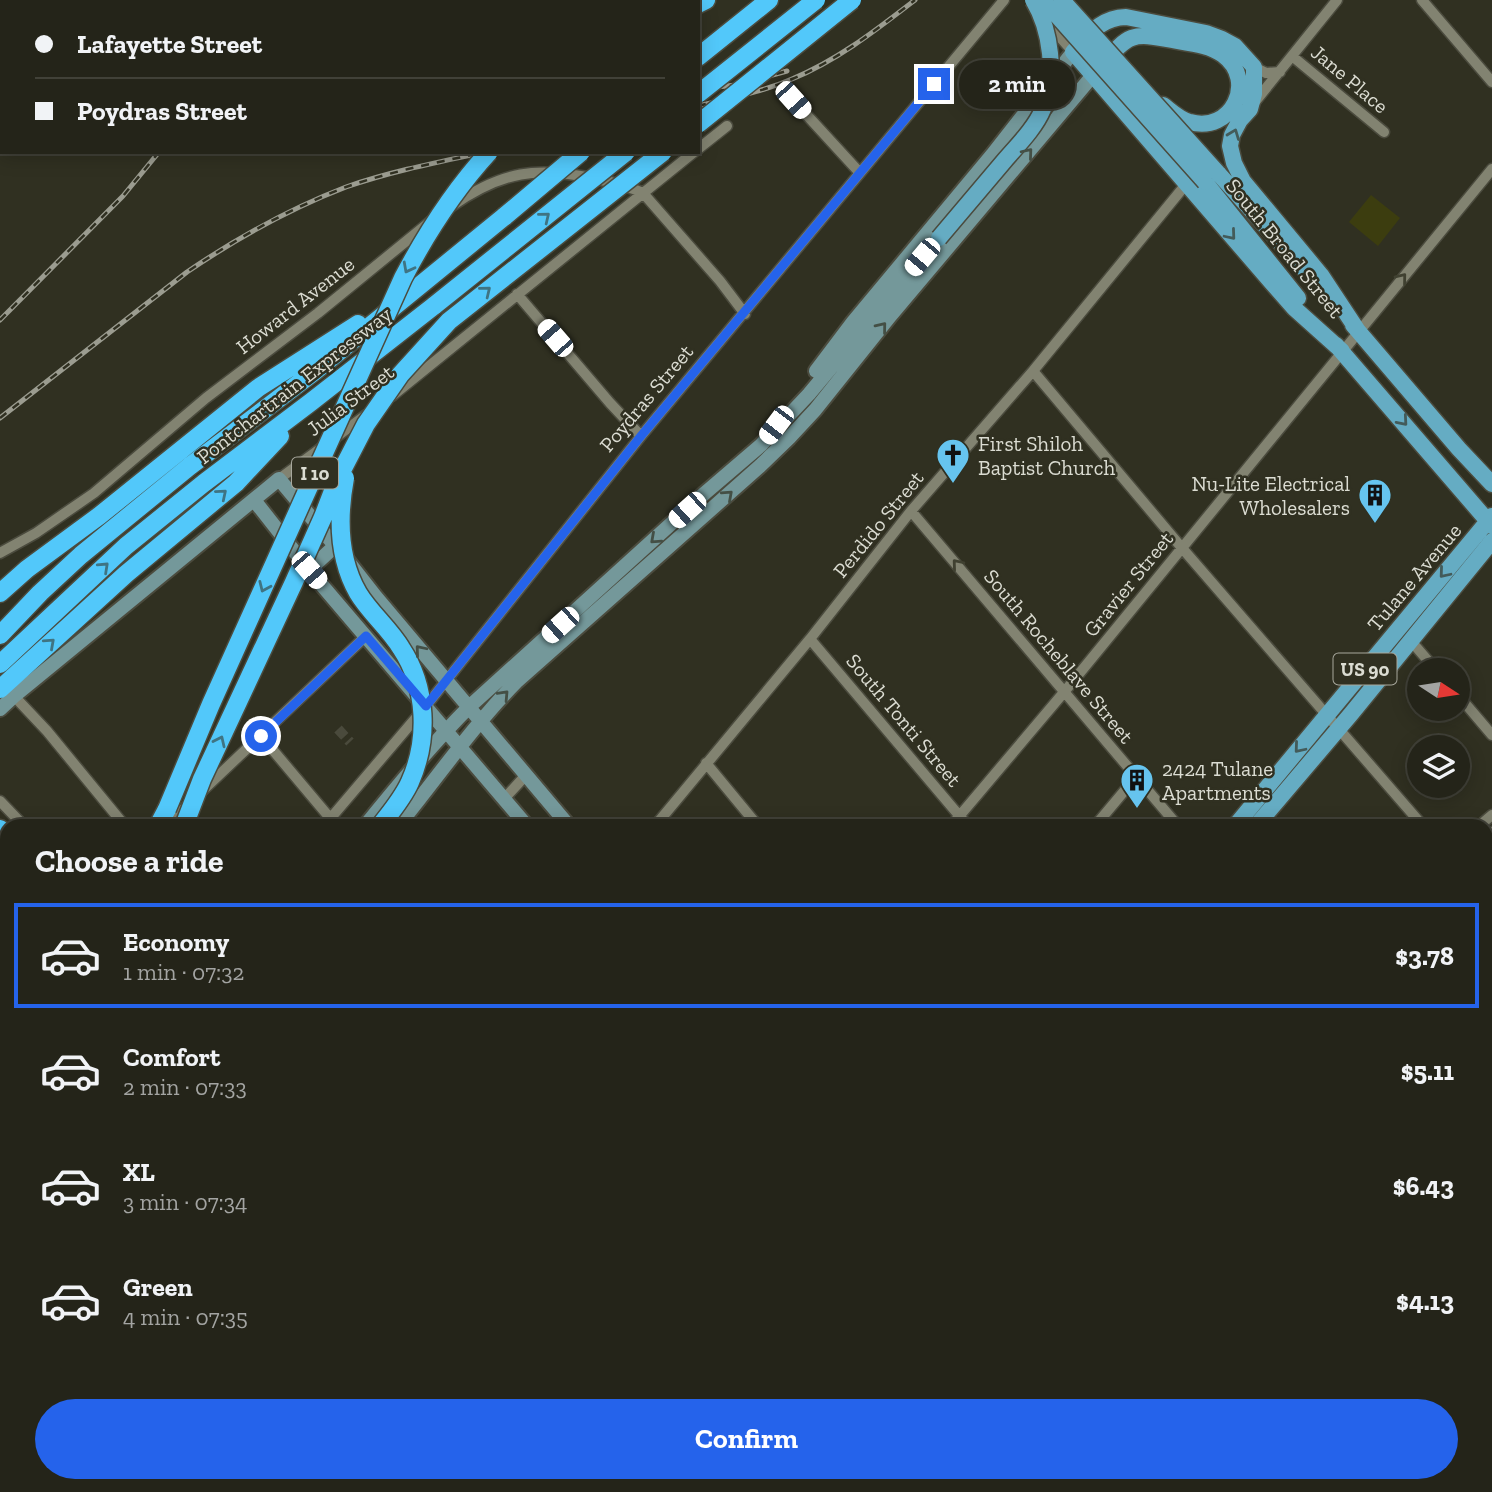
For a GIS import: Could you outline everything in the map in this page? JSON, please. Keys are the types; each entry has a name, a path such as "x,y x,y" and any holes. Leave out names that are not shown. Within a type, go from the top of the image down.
{"highway":[{"path":"700,55 769,0"},
{"path":"700,92 816,0"},
{"path":"700,122 852,0"},
{"name":"I 10","path":"163,819 211,704 402,278 453,198 487,154"},
{"name":"Pontchartrain Expressway","path":"0,635 81,555 190,466 315,372 580,154"},
{"name":"Pontchartrain Expressway","path":"0,664 126,546 624,154"},
{"name":"I 10","path":"187,819 202,779 294,583 349,455 366,424 400,374 449,321 660,154"},
{"path":"0,593 258,388 420,285"},
{"path":"7,692 126,574 236,483 311,402"},
{"path":"349,455 340,524 344,552 359,593 402,649 413,672 423,711 420,747 410,782 386,819"},
{"path":"0,583 27,569"}],"main road":[{"path":"371,819 446,730 469,707 761,445 809,394 1024,138 1042,112 1048,94 1051,63 1049,41 1033,0"},
{"name":"South Broad Street","path":"1043,0 1358,331 1492,484"},
{"name":"South Broad Street","path":"1062,0 1147,93 1342,351 1491,521"},
{"path":"761,445 853,322 992,155 1073,52 1100,24 1116,17 1206,33 1235,46 1254,67 1255,86 1250,109 1232,135 1231,155 1238,172 1321,275 1358,331"},
{"path":"403,819 481,721 516,682 750,475 815,410 891,315 1125,40 1143,36 1216,50 1236,69 1240,80 1237,100 1226,115 1207,124 1189,122 1177,116 1147,93"},
{"path":"1073,52 1294,308 1342,351"},
{"path":"1383,398 1402,381"},
{"path":"1443,468 1460,449"},
{"path":"279,479 563,819"},
{"name":"Julia Street","path":"0,709 7,692 279,479"},
{"path":"254,500 309,570 521,819"},
{"name":"Tulane Avenue","path":"1241,819 1491,521"},
{"name":"Tulane Avenue","path":"1262,819 1492,541"},
{"path":"309,570 335,546"},
{"path":"350,617 376,597"}],"street":[{"name":"Poydras Street","path":"330,819 426,706 641,436 1004,0"},
{"path":"1027,0 1073,52"},
{"path":"1250,109 1337,0"},
{"path":"1422,0 1492,82"},
{"name":"Jane Place","path":"1292,56 1384,132"},
{"path":"1254,67 1266,74 1280,72"},
{"path":"793,100 860,173"},
{"path":"700,147 727,126"},
{"name":"Julia Street","path":"279,479 393,396 691,154"},
{"name":"Gravier Street","path":"957,819 1492,169"},
{"name":"Howard Avenue","path":"0,554 94,493 206,398 318,313 421,228 473,191 498,180 535,172 576,175 632,187 643,192"},
{"name":"Perdido Street","path":"661,819 810,639 911,511 1033,371 1187,183"},
{"path":"643,192 745,314"},
{"path":"517,294 641,436"},
{"path":"1033,371 1417,819"},
{"name":"South Rocheblave Street","path":"911,511 1172,819"},
{"path":"165,819 261,736 366,636"},
{"name":"South Tonti Street","path":"810,639 962,819"},
{"path":"1411,641 1426,658"},
{"path":"7,692 47,731 118,819"},
{"path":"1470,709 1492,734"},
{"path":"261,736 325,819"},
{"path":"706,763 752,819"},
{"path":"504,799 526,775"},
{"path":"1102,819 1136,777"},
{"path":"0,801 17,819"}],"shaded area":[{"path":"1371,195 1400,218 1378,246 1349,222"}],"tunnel":[{"path":"338,729 350,742"}],"railway":[{"path":"700,106 769,88 809,71 856,44 915,0"},
{"path":"700,89 736,85 787,71"},
{"path":"0,320 123,196 157,154"},
{"path":"0,418 187,272 264,225 363,181 477,154"}],"place":[{"name":"First Shiloh Baptist Church","path":"953,485"},
{"name":"Nu-Lite Electrical Wholesalers","path":"1375,525"},
{"name":"2424 Tulane Apartments","path":"1137,810"}],"route":[{"path":"261,736 366,636 426,706 641,436 934,84"}]}
